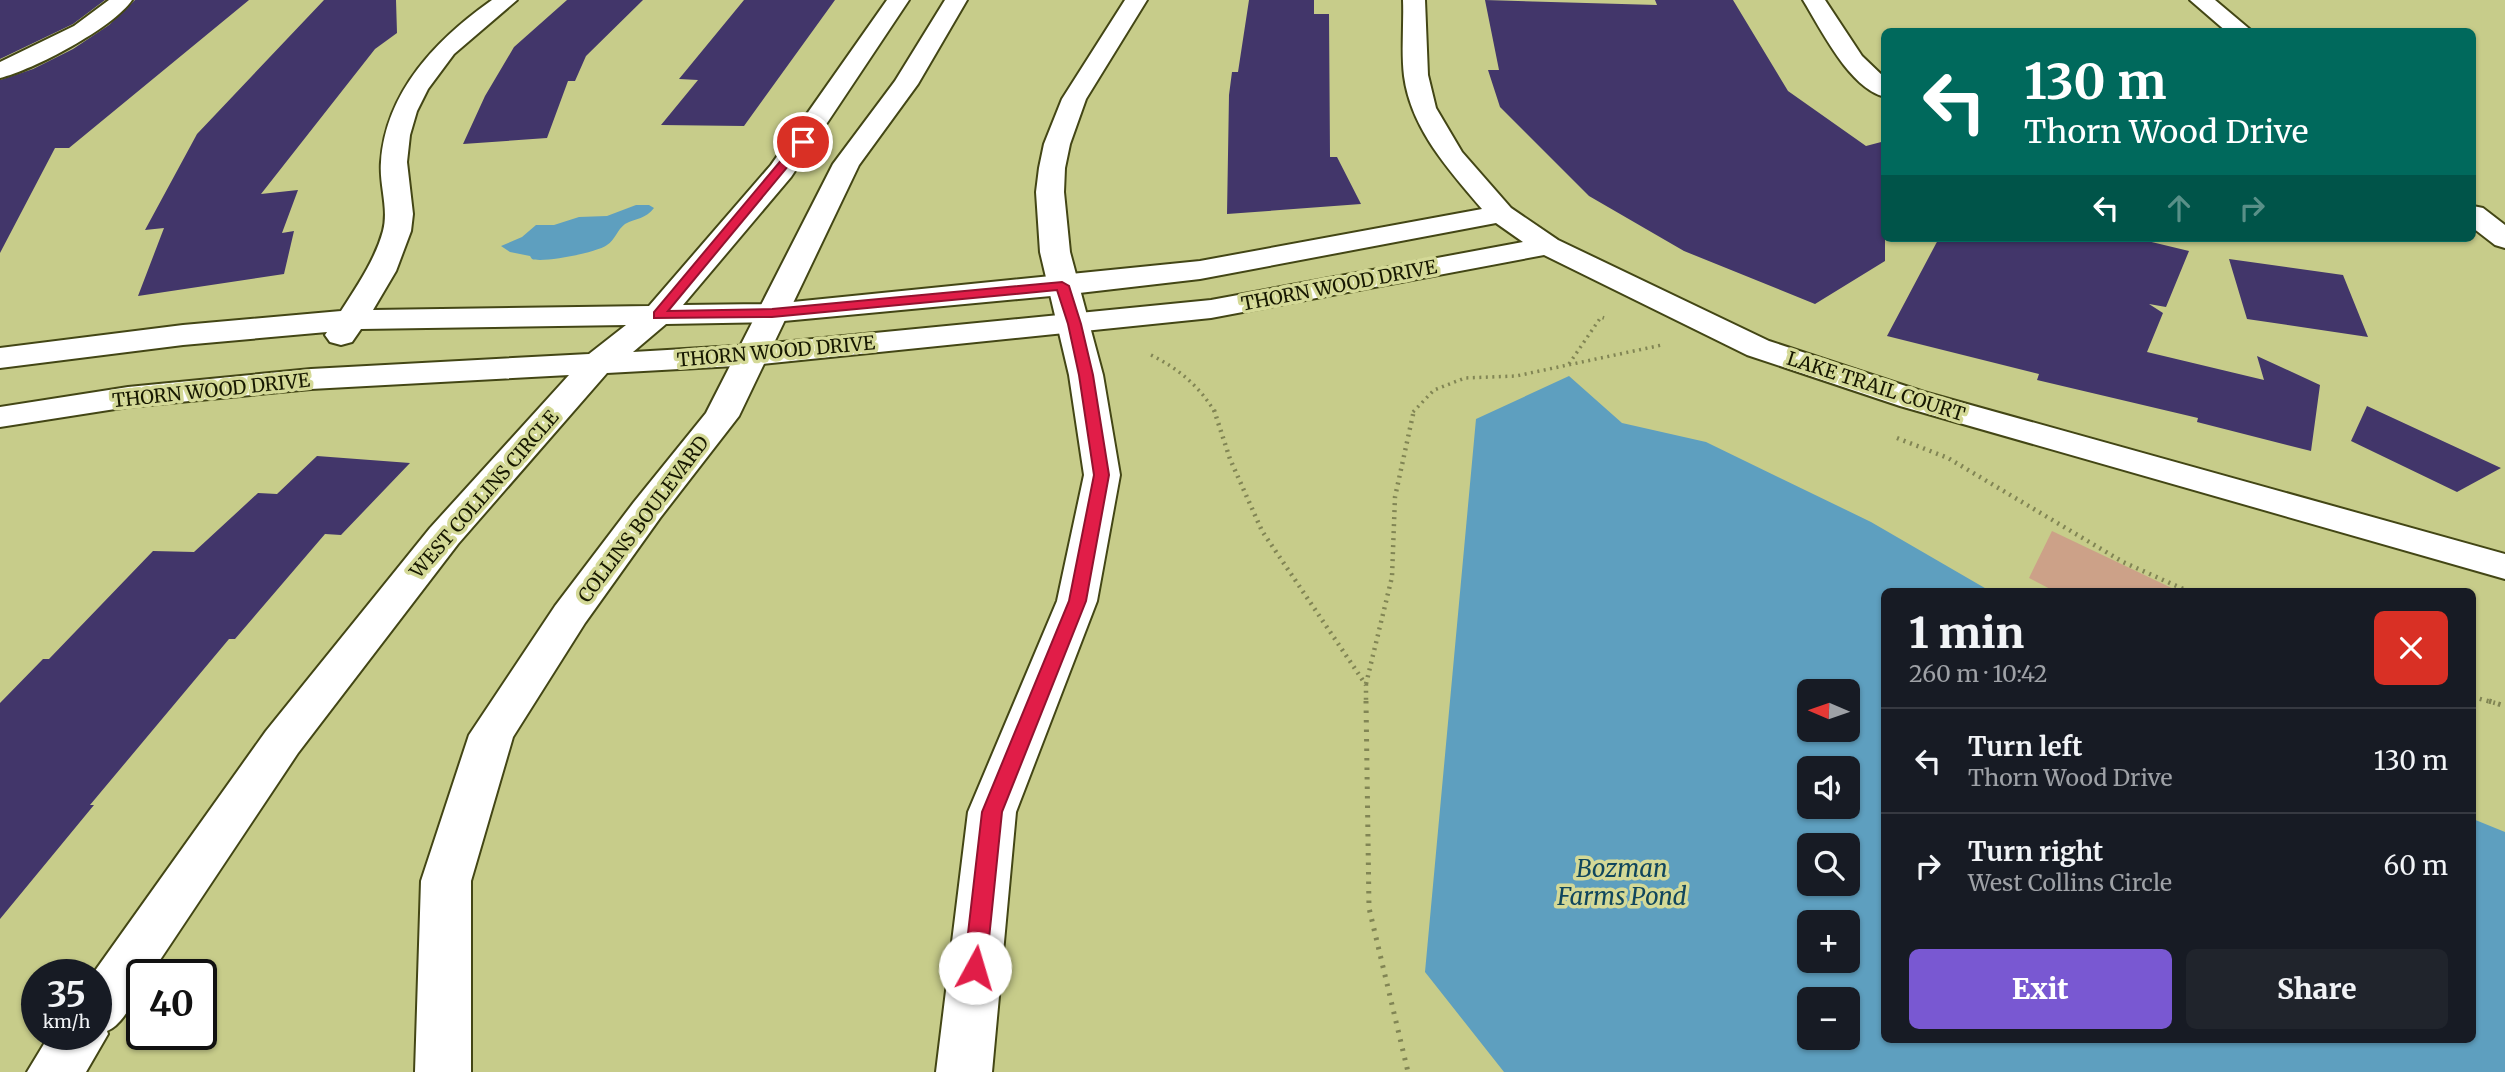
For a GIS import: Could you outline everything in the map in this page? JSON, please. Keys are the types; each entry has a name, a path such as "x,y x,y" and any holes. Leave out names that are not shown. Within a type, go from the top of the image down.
{"street":[{"path":"0,71 78,32 116,7 121,0"},
{"path":"311,379 370,290 398,230 394,161 403,113 429,65 478,19 506,0"},
{"name":"WEST COLLINS CIRCLE","path":"112,989 282,742 444,536 596,365 658,315 781,171 898,0"},
{"name":"COLLINS BOULEVARD","path":"443,1072 446,881 491,735 570,615 647,510 722,416 846,164 906,84 956,0"},
{"path":"964,1072 992,812 1077,601 1102,475 1086,375 1055,252 1050,192 1057,144 1085,78 1136,0"},
{"name":"LAKE TRAIL COURT","path":"1414,0 1416,75 1424,108 1451,156 1501,214 1548,246 1759,348 1912,400 2505,567"},
{"path":"1814,0 1852,57 1872,82 1881,88"},
{"path":"2201,0 2237,28"},
{"name":"THORN WOOD DRIVE","path":"0,358 183,335 351,320 772,313 1062,286 1200,270 1501,214"},
{"path":"2476,217 2491,234"},
{"name":"THORN WOOD DRIVE","path":"0,417 128,397 311,379 752,355 1211,309 1548,246"},
{"path":"55,1072 70,1050"}],"path":[{"path":"1569,364 1601,317 1612,321"},
{"path":"1408,1072 1368,908 1366,685 1392,577 1395,497 1413,411 1434,390 1465,378 1516,376 1666,344 1655,339"},
{"path":"1146,352 1178,369 1202,392 1215,412 1230,459 1262,531 1366,685"},
{"path":"1888,435 1948,458 2123,562 2181,588"},
{"path":"2476,698 2505,706"}],"shaded area":[{"path":"2052,531 2172,588 2048,588 2029,578"}],"water":[{"path":"636,205 649,205 654,208 644,216 625,224 610,243 592,251 538,260 510,252 501,246 522,237 536,225 554,225 579,217 607,216"},
{"name":"Bozman Farms Pond","path":"1569,376 1622,423 1706,442 1871,522 1985,588 1881,588 1881,1043 2476,1043 2476,820 2505,832 2505,1072 1504,1072 1425,972 1476,419"}],"building":[{"path":"0,0 105,0 73,24 0,59"},
{"path":"135,0 249,0 69,148 55,148 0,253 0,80 33,69 73,49 109,25"},
{"path":"324,0 396,0 397,33 375,49 261,194 298,190 282,233 294,231 284,274 138,296 164,228 145,230 197,134"},
{"path":"567,0 643,0 586,56 575,81 568,81 547,138 463,144 485,96 514,47"},
{"path":"744,0 835,0 744,126 661,125 698,80 679,79"},
{"path":"1249,0 1314,0 1314,14 1329,14 1330,157 1337,157 1361,204 1227,214 1229,95 1232,72 1238,72"},
{"path":"1485,0 1657,5 1655,0 1733,0 1788,91 1866,146 1881,142 1881,242 1885,242 1885,261 1815,304 1684,251 1589,196 1500,107 1488,70 1499,70"},
{"path":"1937,242 2152,242 2189,251 2166,307 2149,304 2163,313 2147,352 2264,380 2257,356 2320,385 2311,451 2197,422 2198,418 2037,380 2039,374 1887,336"},
{"path":"2229,259 2343,275 2368,337 2247,319"},
{"path":"2367,406 2501,468 2457,492 2351,441"},
{"path":"317,456 410,463 341,535 325,534 235,639 229,639 90,805 94,805 0,919 0,703 43,659 49,659 153,551 194,552 258,493 277,494"}],"route":[{"path":"803,142 658,315 772,313 1062,286 1075,324 1086,375 1102,475 1077,601 992,812 975,968"}]}
